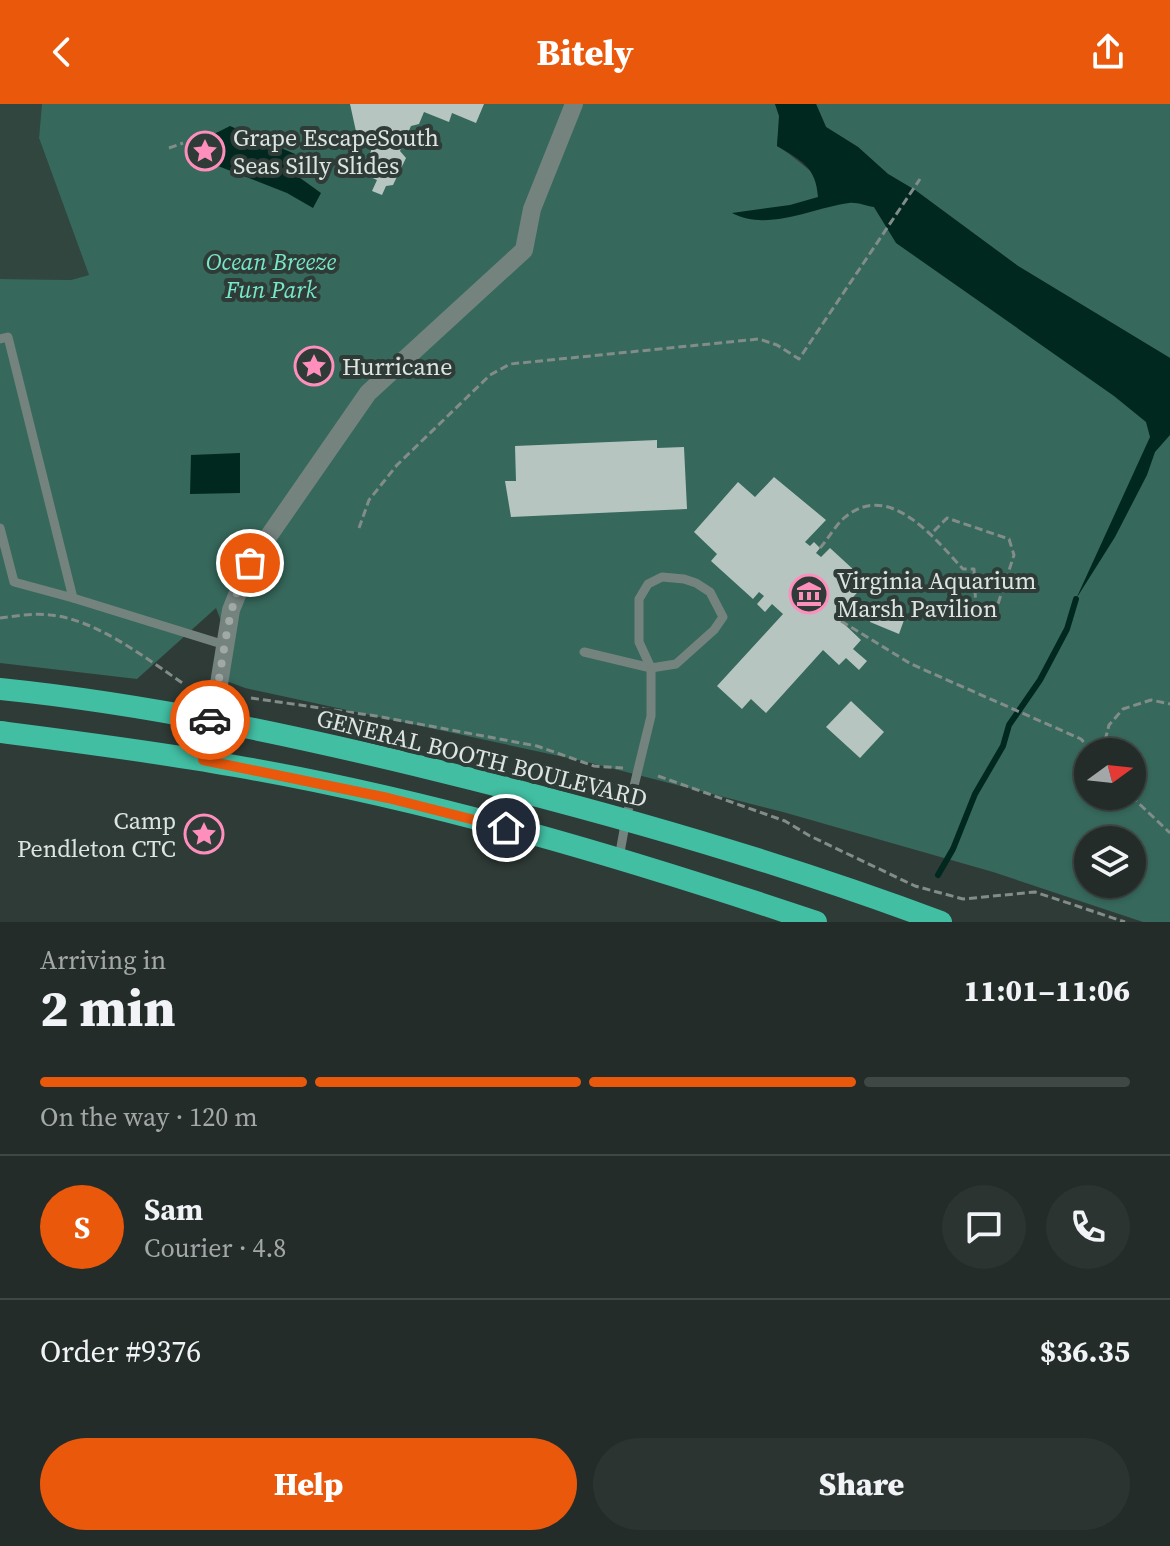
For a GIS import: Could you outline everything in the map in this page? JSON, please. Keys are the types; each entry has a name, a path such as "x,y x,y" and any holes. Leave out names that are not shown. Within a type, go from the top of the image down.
{"highway":[{"name":"GENERAL BOOTH BOULEVARD","path":"0,689 156,709 362,752 626,819 805,872 941,922"},
{"path":"0,732 203,760 388,798 619,858 816,922"}],"street":[{"path":"203,760 231,610 250,563 368,393 524,250 532,209 574,104"}],"lane":[{"path":"0,339 8,337 73,598"},
{"path":"0,528 14,582 225,645"},
{"path":"584,652 651,668 676,664 714,630 723,617 710,592 696,583 662,577 648,584 639,599 639,642 651,668 651,716 619,858"}],"path":[{"path":"169,148 183,143"},
{"path":"359,528 369,500 389,473 490,375 510,364 740,339 759,339 777,345 799,359 920,179"},
{"path":"820,548 844,517 865,507 886,505 899,510 931,534 963,569 974,569 976,611 996,610 1014,555 1009,539 947,518 931,534"},
{"path":"0,618 51,615 68,618 118,641 184,684"},
{"path":"841,621 911,664 1079,738"},
{"path":"251,698 376,716 537,746 583,764 628,769"},
{"path":"1106,738 1109,725 1123,709 1151,700 1170,704"},
{"path":"658,776 785,821 915,886 963,899 1035,892 1125,922"},
{"path":"1146,810 1170,833"}],"shaded area":[{"path":"0,104 42,104 39,138 89,275 71,280 0,279"},
{"path":"775,104 816,104 826,127 858,147 888,174 915,190 1018,266 1170,358 1170,435 1155,452 1147,475 1115,537 1076,599 1150,437 1146,422 1114,396 896,243 874,207 849,203 775,220 746,218 732,213 790,205 818,197 814,178 806,166 777,146 779,116"},
{"path":"230,126 295,154 289,170 321,193 313,208 287,193 218,166 206,138"},
{"path":"240,453 240,493 190,494 191,455"}],"green space":[{"name":"Ocean Breeze Fun Park","path":"42,104 775,104 780,116 777,146 846,197 874,207 890,232 1170,413 1170,922 1143,922 993,872 783,812 587,762 245,688 221,679 226,634 216,608 137,679 0,663 0,279 71,280 89,275 39,138"},
{"path":"816,104 1170,104 1170,358 1018,266 915,190 888,174 858,147 826,127"}],"building":[{"path":"350,104 484,104 476,123 452,113 449,122 424,112 419,124 411,126 400,151 406,158 393,185 386,186 382,195 372,191 377,180 366,175 373,158 369,156 374,143 357,136"},
{"path":"657,440 657,448 684,447 687,509 511,517 505,481 516,481 515,446"},
{"name":"Virginia Aquarium Marsh Pavilion","path":"774,477 826,520 805,542 810,546 814,542 820,548 816,553 821,557 830,548 867,582 842,609 847,614 841,621 861,640 853,649 867,661 859,670 846,658 839,665 823,650 766,713 751,699 742,709 717,686 783,614 772,604 765,612 757,604 764,596 759,592 753,599 711,561 717,554 694,532 738,482 755,497"},
{"path":"875,609 904,620 899,634 870,622"},
{"path":"851,701 884,732 860,758 826,727"}],"waterway":[{"path":"938,875 953,849 975,794 1003,746 1009,725 1040,680 1067,629 1076,599"}],"way so far":[{"path":"210,720 231,610 250,563"}],"place":[{"name":"Grape EscapeSouth Seas Silly Slides","path":"205,151"},
{"name":"Hurricane","path":"314,366"},
{"name":"Virginia Aquarium Marsh Pavilion","path":"809,594"},
{"name":"Camp Pendleton CTC","path":"204,834"}],"route":[{"path":"210,720 203,760 388,798 506,828"}]}
